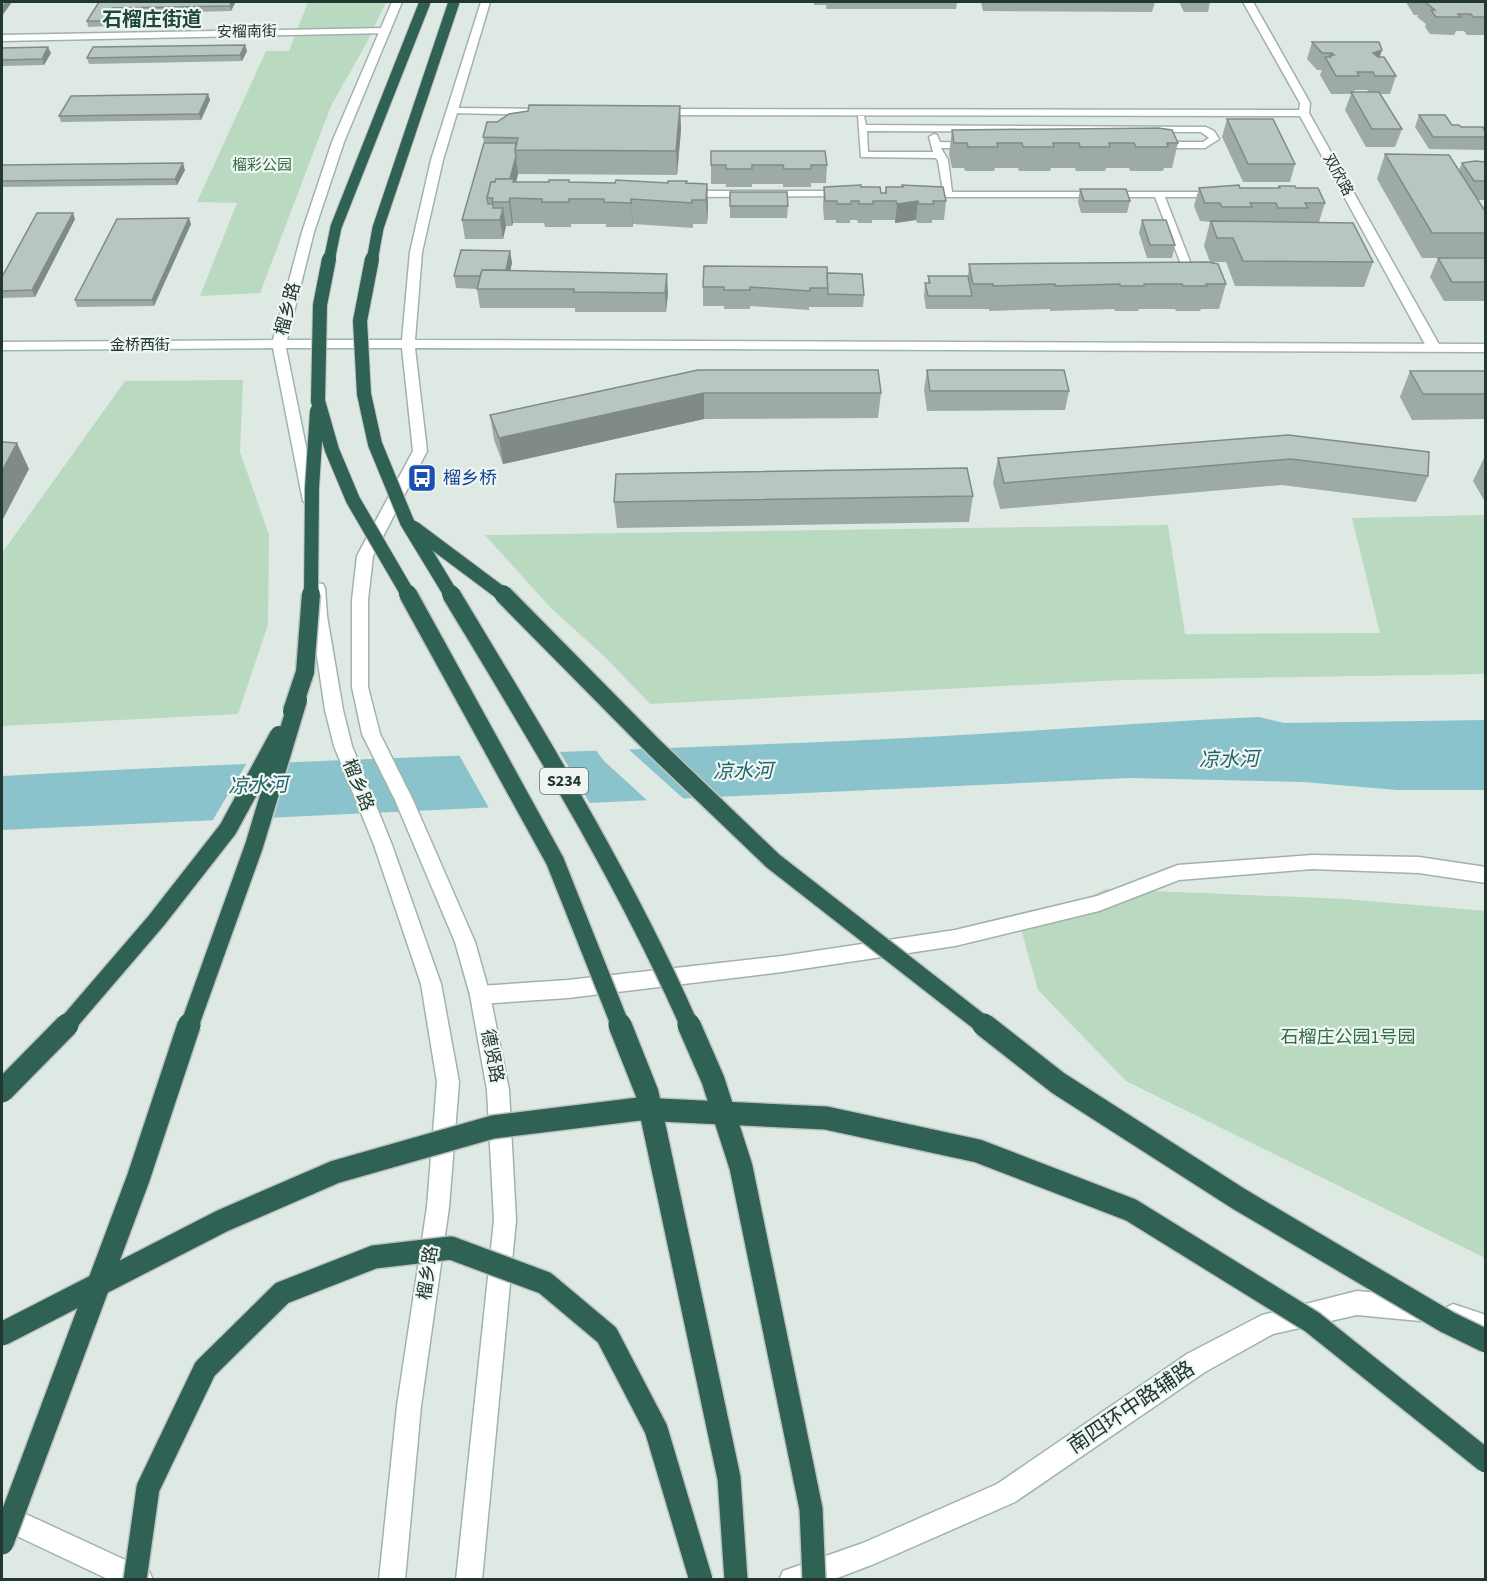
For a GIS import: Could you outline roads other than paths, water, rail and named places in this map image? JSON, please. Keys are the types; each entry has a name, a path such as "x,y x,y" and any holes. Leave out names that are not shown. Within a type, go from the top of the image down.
{"highway":[{"name":"榴乡路","path":"425,2 336,227 320,304 318,401 332,450 352,500 428,628 555,861 647,1093 729,1478 736,1580"},
{"name":"S234","path":"454,2 378,228 360,321 364,394 375,444 407,522 570,789 657,952 713,1080 741,1167 808,1498 814,1580"},
{"path":"2,1544 138,1179 190,1023 254,846 298,700 308,661 312,471 318,401"},
{"path":"407,522 510,600 654,747 773,861 1058,1083 1239,1199 1447,1322 1485,1341"},
{"path":"2,1091 74,1018 156,921 228,829 298,700"},
{"path":"2,1334 222,1221 335,1172 493,1127 639,1109 826,1118 978,1151 1131,1210 1312,1322 1485,1461"},
{"path":"135,1580 148,1488 206,1369 282,1293 374,1257 451,1248 545,1283 607,1335 656,1429 701,1580"}],"street":[{"name":"榴乡路","path":"392,1580 409,1406 438,1207 448,1082 431,984 416,938 343,746 334,710 319,616 311,507 279,344 308,232 338,142 397,2"},
{"path":"408,345 416,252 437,160 486,2"},
{"name":"双欣路","path":"1248,2 1305,103 1304,114 1434,348"},
{"name":"安榴南街","path":"2,38 255,32 385,32"},
{"path":"452,111 557,112"},
{"path":"639,112 1304,114"},
{"name":"金桥西街","path":"2,346 279,344 1485,348"},
{"name":"德贤路","path":"408,345 420,451 365,556 360,600 360,687 371,734 404,800 465,942 480,995 498,1090 505,1220 469,1580"},
{"path":"480,995 568,989 782,964 955,938 1099,903 1178,873 1312,862 1419,865 1485,875"},
{"name":"南四环中路辅路","path":"792,1580 865,1555 1006,1493 1196,1363 1270,1323 1357,1303 1412,1307 1458,1317 1485,1327"},
{"path":"2,1516 140,1580"}],"lane":[{"path":"860,112 864,155 983,145"},
{"path":"862,128 1203,129 1211,133 1214,139 1205,145 1147,145"},
{"path":"933,128 937,150 943,160 947,195"},
{"path":"672,194 851,194"},
{"path":"1159,194 1191,277"},
{"path":"935,195 1223,194"}],"water":[{"name":"凉水河","path":"1259,717 1284,723 1485,720 1485,790 1397,790 1303,782 1130,778 2,830 2,776 317,761 895,739"}],"place":[{"name":"榴乡桥","path":"422,478"}],"district":[{"name":"石榴庄街道","path":"152,20"}],"park label":[{"name":"榴彩公园","path":"262,165"},
{"name":"石榴庄公园1号园","path":"1348,1037"}]}
